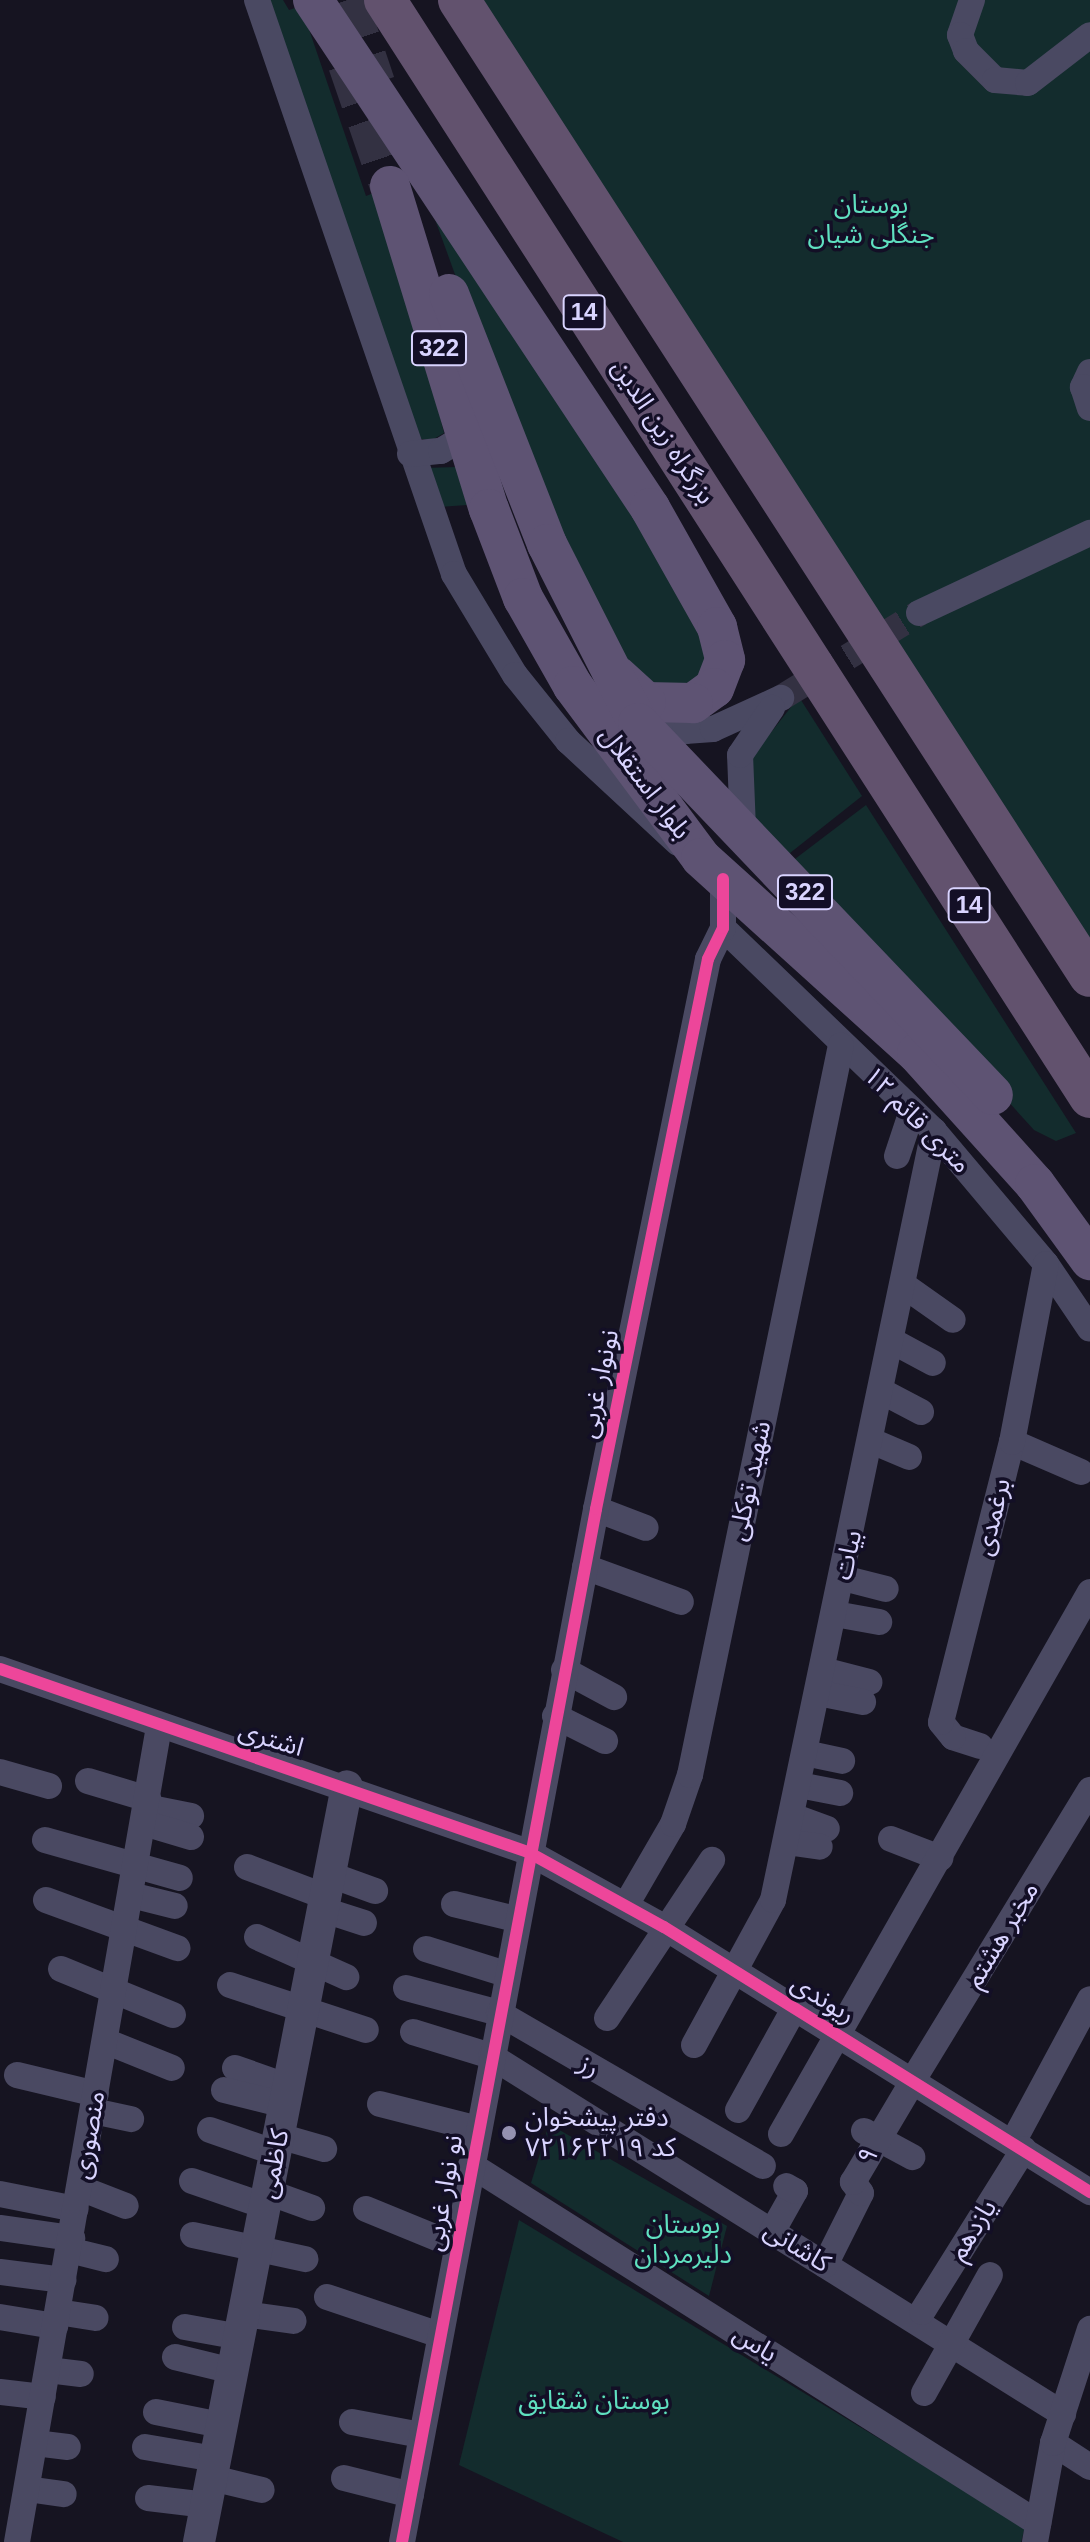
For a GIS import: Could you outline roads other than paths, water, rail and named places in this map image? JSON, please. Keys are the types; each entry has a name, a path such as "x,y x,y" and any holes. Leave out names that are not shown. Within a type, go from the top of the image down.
{"highway":[{"name":"بزرگراه زین الدین","path":"385,0 847,713 1090,1097"},
{"name":"14","path":"459,0 834,575 1090,976"}],"main road":[{"path":"313,0 650,508 717,627 725,660 714,688 693,703 663,705 629,690 607,665"},
{"name":"بلوار استقلال","path":"1090,1225 995,1097 872,988 766,917 712,868 573,686 508,558 465,436 401,187 547,544 635,717 743,829 872,988 968,1105 1090,1260"},
{"path":"508,558 515,533 528,527 547,544"}],"street":[{"path":"257,0 410,454 454,574 515,675 601,779 712,868 723,928 766,917"},
{"path":"972,0 960,35 966,51 995,80 1028,83 1090,35"},
{"path":"1090,372 1083,387 1090,408"},
{"path":"410,454 441,451 465,436"},
{"path":"919,613 1090,533"},
{"path":"635,717 685,731 713,729 781,698 740,755 743,829"},
{"name":"۱۲ متری قائم","path":"723,928 841,1045 934,1131 1046,1264 1090,1329"},
{"name":"نونوار غربی","path":"528,1852 708,959 723,928"},
{"name":"شهید توکلی","path":"626,1905 673,1824 690,1775 841,1045"},
{"path":"897,1156 912,1111"},
{"name":"بیات","path":"694,2045 732,1969 773,1900 874,1442 934,1131"},
{"name":"برغمدی","path":"980,1746 953,1737 941,1722 1012,1442 1046,1264"},
{"path":"906,1287 953,1320"},
{"path":"894,1342 933,1363"},
{"path":"883,1392 921,1412"},
{"path":"874,1442 909,1457"},
{"path":"1012,1442 1081,1472"},
{"path":"596,1509 646,1528"},
{"path":"585,1567 681,1602"},
{"path":"843,1578 886,1589"},
{"path":"781,2134 1090,1592"},
{"path":"835,1614 879,1622"},
{"name":"اشتری","path":"0,1669 159,1727 347,1786 528,1852"},
{"path":"564,1670 614,1697"},
{"path":"821,1681 866,1692"},
{"path":"555,1716 605,1741"},
{"name":"منصوری","path":"17,2542 16,2504 35,2443 159,1727"},
{"path":"805,1753 842,1761"},
{"path":"0,1772 49,1786"},
{"path":"88,1781 146,1810 191,1826"},
{"path":"799,1785 840,1793"},
{"name":"کاظمی","path":"199,2542 347,1786"},
{"name":"مخبر هشتم","path":"910,2085 1090,1790"},
{"path":"786,1842 824,1838 792,1816"},
{"path":"891,1839 940,1858"},
{"path":"45,1840 180,1878"},
{"name":"ریوندی","path":"528,1852 664,1927 838,2034 910,2085 1018,2145 1090,2192"},
{"name":"نو نوار غربی","path":"402,2542 528,1852"},
{"path":"607,2018 664,1927 712,1860"},
{"path":"247,1867 327,1894 364,1923"},
{"path":"327,1894 375,1891"},
{"path":"131,1895 175,1906"},
{"path":"46,1900 126,1924 177,1948"},
{"path":"454,1904 516,1919"},
{"path":"257,1937 313,1965 346,1977"},
{"path":"426,1949 506,1974"},
{"path":"61,1969 173,2015"},
{"path":"230,1985 366,2030"},
{"name":"رز","path":"406,1988 499,2013 763,2166"},
{"name":"یازدهم","path":"922,2312 1018,2145 1090,1999"},
{"path":"738,2110 795,2007"},
{"name":"کاشانی","path":"413,2032 491,2056 1063,2414"},
{"path":"105,2041 172,2068"},
{"path":"17,2075 131,2119"},
{"path":"230,2079 324,2149"},
{"name":"۹","path":"825,2265 861,2193 853,2182 871,2135 910,2085"},
{"path":"380,2104 478,2129"},
{"path":"210,2130 282,2120"},
{"path":"871,2135 912,2157"},
{"name":"یاس","path":"471,2165 1036,2532"},
{"path":"192,2181 312,2208"},
{"path":"772,2232 795,2191 786,2186"},
{"path":"0,2194 78,2199 126,2206"},
{"path":"366,2209 456,2246"},
{"path":"0,2228 70,2244 106,2259"},
{"path":"193,2235 305,2259"},
{"path":"0,2272 63,2280"},
{"path":"924,2393 947,2341 990,2275"},
{"path":"327,2297 440,2335"},
{"path":"0,2317 96,2318"},
{"path":"185,2327 294,2321"},
{"path":"1036,2532 1053,2443 1090,2329"},
{"path":"175,2357 233,2371"},
{"path":"48,2370 81,2374"},
{"path":"0,2392 43,2397"},
{"path":"156,2412 221,2425"},
{"path":"352,2422 421,2435"},
{"path":"35,2443 68,2447"},
{"path":"1053,2443 1090,2467"},
{"path":"145,2447 211,2481 262,2490"},
{"path":"344,2478 411,2495"},
{"path":"148,2498 211,2481"},
{"path":"16,2504 64,2494"}],"tunnel":[{"path":"347,0 375,83"},
{"path":"348,64 390,186"},
{"path":"781,698 919,613"}],"place":[{"name":"دفتر پیشخوان کد ۷۲۱۶۲۲۱۹","path":"509,2133"}],"park label":[{"name":"بوستان جنگلی شیان","path":"871,220"},
{"name":"بوستان دلیرمردان","path":"683,2240"},
{"name":"بوستان شقایق","path":"594,2401"}]}
